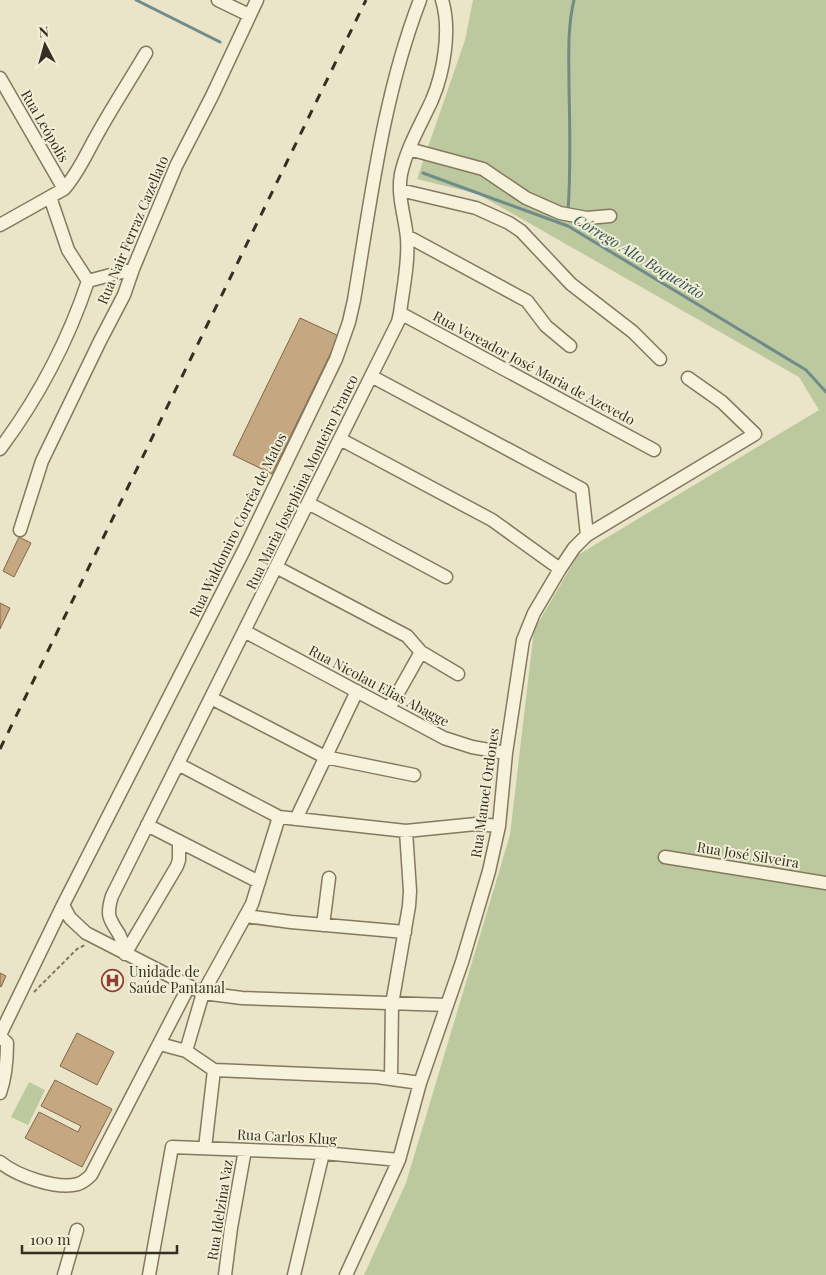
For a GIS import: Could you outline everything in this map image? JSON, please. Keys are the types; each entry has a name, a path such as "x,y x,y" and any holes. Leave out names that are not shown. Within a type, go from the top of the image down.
{"street":[{"path":"218,0 249,15"},
{"name":"Rua Nair Ferraz Cazellato","path":"20,530 42,461 124,295 176,166 212,96 257,0"},
{"name":"Rua Waldomiro Corrêa de Matos","path":"0,1035 63,906 244,550 343,341 354,300 388,105 420,0"},
{"name":"Rua Maria Josephina Monteiro Franco","path":"125,954 121,940 109,919 109,905 398,322 407,249 407,236 400,190 401,175 409,149 432,100 439,76 446,40 446,22 442,0"},
{"path":"0,225 64,189 82,165 97,135 146,53"},
{"name":"Rua Leópolis","path":"0,78 64,189"},
{"path":"409,149 483,168 526,198 560,213 597,218 610,216"},
{"path":"400,190 476,208 509,223 521,231 570,284 633,332 660,360"},
{"path":"50,197 68,250 88,280"},
{"path":"407,236 527,301 546,326 570,346"},
{"path":"88,280 133,269"},
{"path":"0,449 42,385 77,312 88,280"},
{"name":"Rua Vereador José Maria de Azevedo","path":"400,313 654,450"},
{"path":"371,376 582,488 587,535"},
{"name":"Rua Manoel Ordones","path":"346,1275 400,1160 420,1083 470,940 499,826 506,753 523,640 534,613 574,548 587,535 755,434 722,402 688,378"},
{"path":"340,439 492,520 560,569"},
{"path":"308,504 446,577"},
{"path":"276,567 407,636 420,652 458,674"},
{"name":"Rua Nicolau Elias Abagge","path":"244,631 432,732 472,748 506,753"},
{"path":"390,708 420,652"},
{"path":"296,819 357,691"},
{"path":"211,698 325,758 414,775"},
{"path":"178,764 279,817 406,831 476,824 499,826"},
{"path":"186,1051 203,992 246,916 259,882 279,817"},
{"path":"148,825 259,882"},
{"path":"391,1078 392,1004 405,932 410,891 406,831"},
{"path":"125,954 177,866 180,853 179,841"},
{"name":"Rua José Silveira","path":"665,856 826,883"},
{"path":"323,925 329,878"},
{"path":"63,906 77,926 94,938 203,992 242,998 447,1005"},
{"path":"246,916 405,932"},
{"path":"0,1162 11,1170 40,1181 72,1185 86,1181 91,1175 189,986"},
{"path":"0,1035 7,1043 7,1059 4,1082 0,1093"},
{"path":"160,1044 186,1051 214,1070 391,1078 420,1083"},
{"path":"205,1148 214,1070"},
{"name":"Rua Carlos Klug","path":"150,1275 172,1147 323,1153 400,1160"},
{"name":"Rua Idelzina Vaz","path":"225,1275 231,1228 245,1150"},
{"path":"294,1275 323,1153"},
{"path":"64,1275 77,1230"}],"path":[{"path":"17,999 25,1000 77,949 85,944 88,945 94,938"}],"green space":[{"path":"473,0 826,0 826,1275 364,1275 406,1183 510,835 534,630 578,555 819,410 799,377 478,194 417,179 465,40"},
{"path":"29,1082 45,1090 28,1125 11,1117"}],"building":[{"path":"300,318 339,336 272,474 233,455"},
{"path":"19,537 31,543 14,577 3,571"},
{"path":"0,603 10,608 0,629"},
{"path":"0,973 6,976 1,987 0,986"},
{"path":"77,1033 114,1052 97,1085 60,1066"},
{"path":"55,1080 112,1109 82,1167 25,1138 39,1112 78,1132 81,1126 41,1106"}],"waterway":[{"name":"Córrego Alto Boqueirão","path":"136,0 220,42"},
{"path":"568,211 570,180 569,44 574,0"},
{"name":"Córrego Alto Boqueirão","path":"423,173 568,226 806,370 826,392"}],"railway":[{"path":"0,749 366,0"}],"place":[{"name":"Unidade de Saúde Pantanal","path":"113,980"}]}
